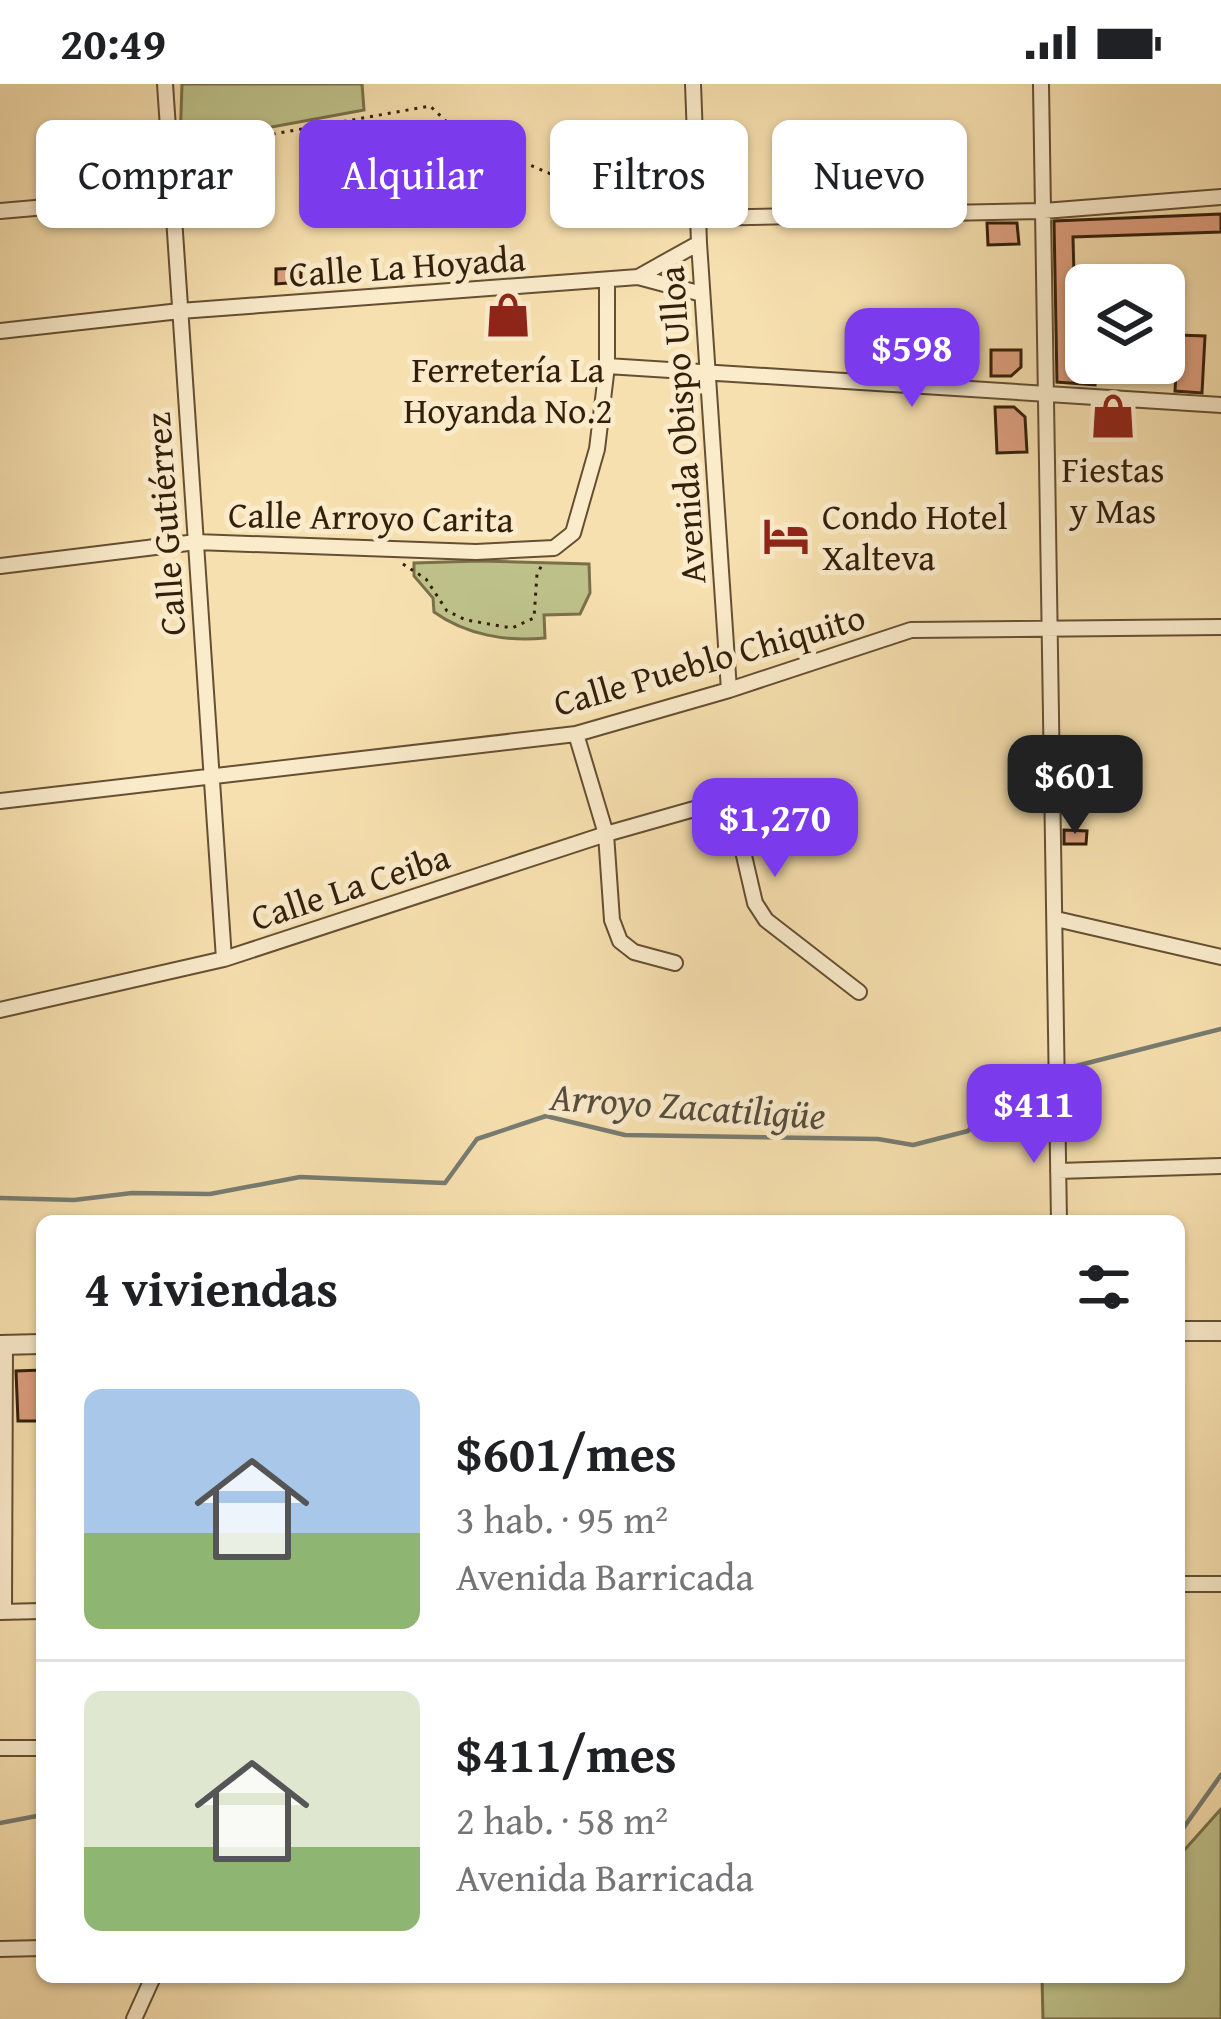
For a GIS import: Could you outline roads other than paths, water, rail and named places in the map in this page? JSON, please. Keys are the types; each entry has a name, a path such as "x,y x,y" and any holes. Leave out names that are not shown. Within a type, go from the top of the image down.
{"street":[{"name":"Calle Gutiérrez","path":"166,84 168,120"},
{"name":"Avenida Obispo Ulloa","path":"693,84 695,120"},
{"path":"1041,84 1059,1215"},
{"path":"748,217 1044,211 1221,196"},
{"path":"0,211 36,208"},
{"name":"Calle Gutiérrez","path":"174,228 224,959"},
{"name":"Avenida Obispo Ulloa","path":"700,228 729,690"},
{"name":"Calle La Hoyada","path":"0,331 180,311 608,281 638,277 699,243"},
{"name":"Calle La Hoyada","path":"638,277 702,294"},
{"name":"Calle Arroyo Carita","path":"0,566 196,542 476,552 554,548 573,533 597,448 607,367 608,281"},
{"path":"607,367 1221,404"},
{"name":"Calle Pueblo Chiquito","path":"0,801 576,734 911,630 1221,627"},
{"path":"576,734 606,834 613,920 620,941 634,952 675,963"},
{"name":"Calle La Ceiba","path":"0,1010 224,959 606,834 726,800 732,804 755,903 766,920 859,992"},
{"path":"1056,919 1221,957"},
{"path":"1058,1171 1221,1166"},
{"path":"1185,1331 1221,1331"},
{"path":"36,1344 2,1345 2,1612 36,1611"},
{"path":"1185,1584 1221,1584"},
{"path":"0,1748 36,1748"},
{"path":"0,1949 36,1948"},
{"path":"134,2019 150,1983"}],"waterway":[{"name":"Arroyo Zacatiligüe","path":"0,1198 210,1194 300,1177 445,1183 477,1139 546,1116 625,1135 878,1139 913,1145 968,1131 1002,1085 1026,1068 1064,1069 1221,1029"},
{"path":"1185,1826 1221,1775"},
{"path":"0,1823 36,1816"}],"place":[{"name":"Ferretería La Hoyanda No.2","path":"508,315"},
{"name":"Fiestas y Mas","path":"1113,416"},
{"name":"Condo Hotel Xalteva","path":"786,536"}]}
